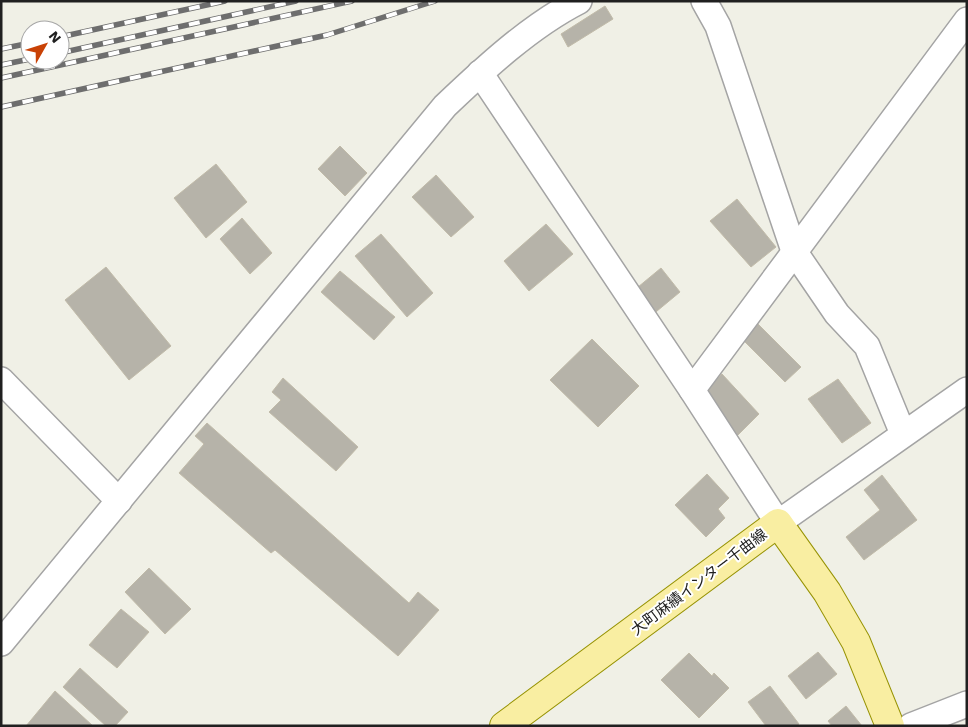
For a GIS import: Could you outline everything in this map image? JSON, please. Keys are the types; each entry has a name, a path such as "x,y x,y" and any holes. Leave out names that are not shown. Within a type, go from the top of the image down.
{"main road":[{"name":"大町麻績インター千曲線","path":"504,726 778,523 827,592 856,642 890,726"}],"street":[{"path":"1,643 9,618 119,501 445,106 480,73 540,25 579,1"},
{"path":"704,1 718,26 794,251 837,314 867,346 903,434"},
{"path":"692,390 967,20"},
{"path":"480,73 692,390 778,523 967,390"},
{"path":"1,380 119,501"},
{"path":"910,726 967,704"}],"building":[{"path":"605,6 613,19 568,47 561,34"},
{"path":"340,146 367,173 345,196 318,169"},
{"path":"216,164 247,202 206,238 174,198"},
{"path":"436,175 474,217 451,237 412,197"},
{"path":"737,199 776,247 751,267 710,221"},
{"path":"242,218 272,253 250,274 220,239"},
{"path":"546,224 573,254 529,291 504,261"},
{"path":"381,234 433,293 407,317 355,256"},
{"path":"106,267 171,346 129,380 65,300"},
{"path":"661,268 680,292 651,316 632,292"},
{"path":"340,271 395,317 374,340 321,292"},
{"path":"756,322 801,367 785,382 740,337"},
{"path":"592,339 639,386 598,427 550,380"},
{"path":"722,374 759,414 737,436 700,394"},
{"path":"283,378 358,447 336,471 269,412 281,400 272,392"},
{"path":"838,379 871,423 842,443 808,399"},
{"path":"207,423 409,603 418,592 439,610 398,656 275,550 271,553 179,473 204,444 195,436"},
{"path":"707,474 729,498 718,509 725,518 706,537 675,505"},
{"path":"882,475 917,520 864,560 846,537 880,510 864,490"},
{"path":"149,568 191,609 165,634 125,592"},
{"path":"121,609 149,632 117,668 89,645"},
{"path":"818,652 837,674 806,699 788,676"},
{"path":"689,653 712,676 714,673 729,688 699,718 661,680"},
{"path":"80,668 128,712 115,726 106,726 63,687"},
{"path":"770,686 799,724 797,726 766,726 748,702"},
{"path":"55,691 93,726 26,726"},
{"path":"846,706 862,726 832,726 828,721"}],"railway":[{"path":"70,35 225,1"},
{"path":"70,51 296,1"},
{"path":"1,78 352,1"},
{"path":"1,107 327,35 435,1"},
{"path":"1,49 20,45"},
{"path":"1,65 20,61"}]}
